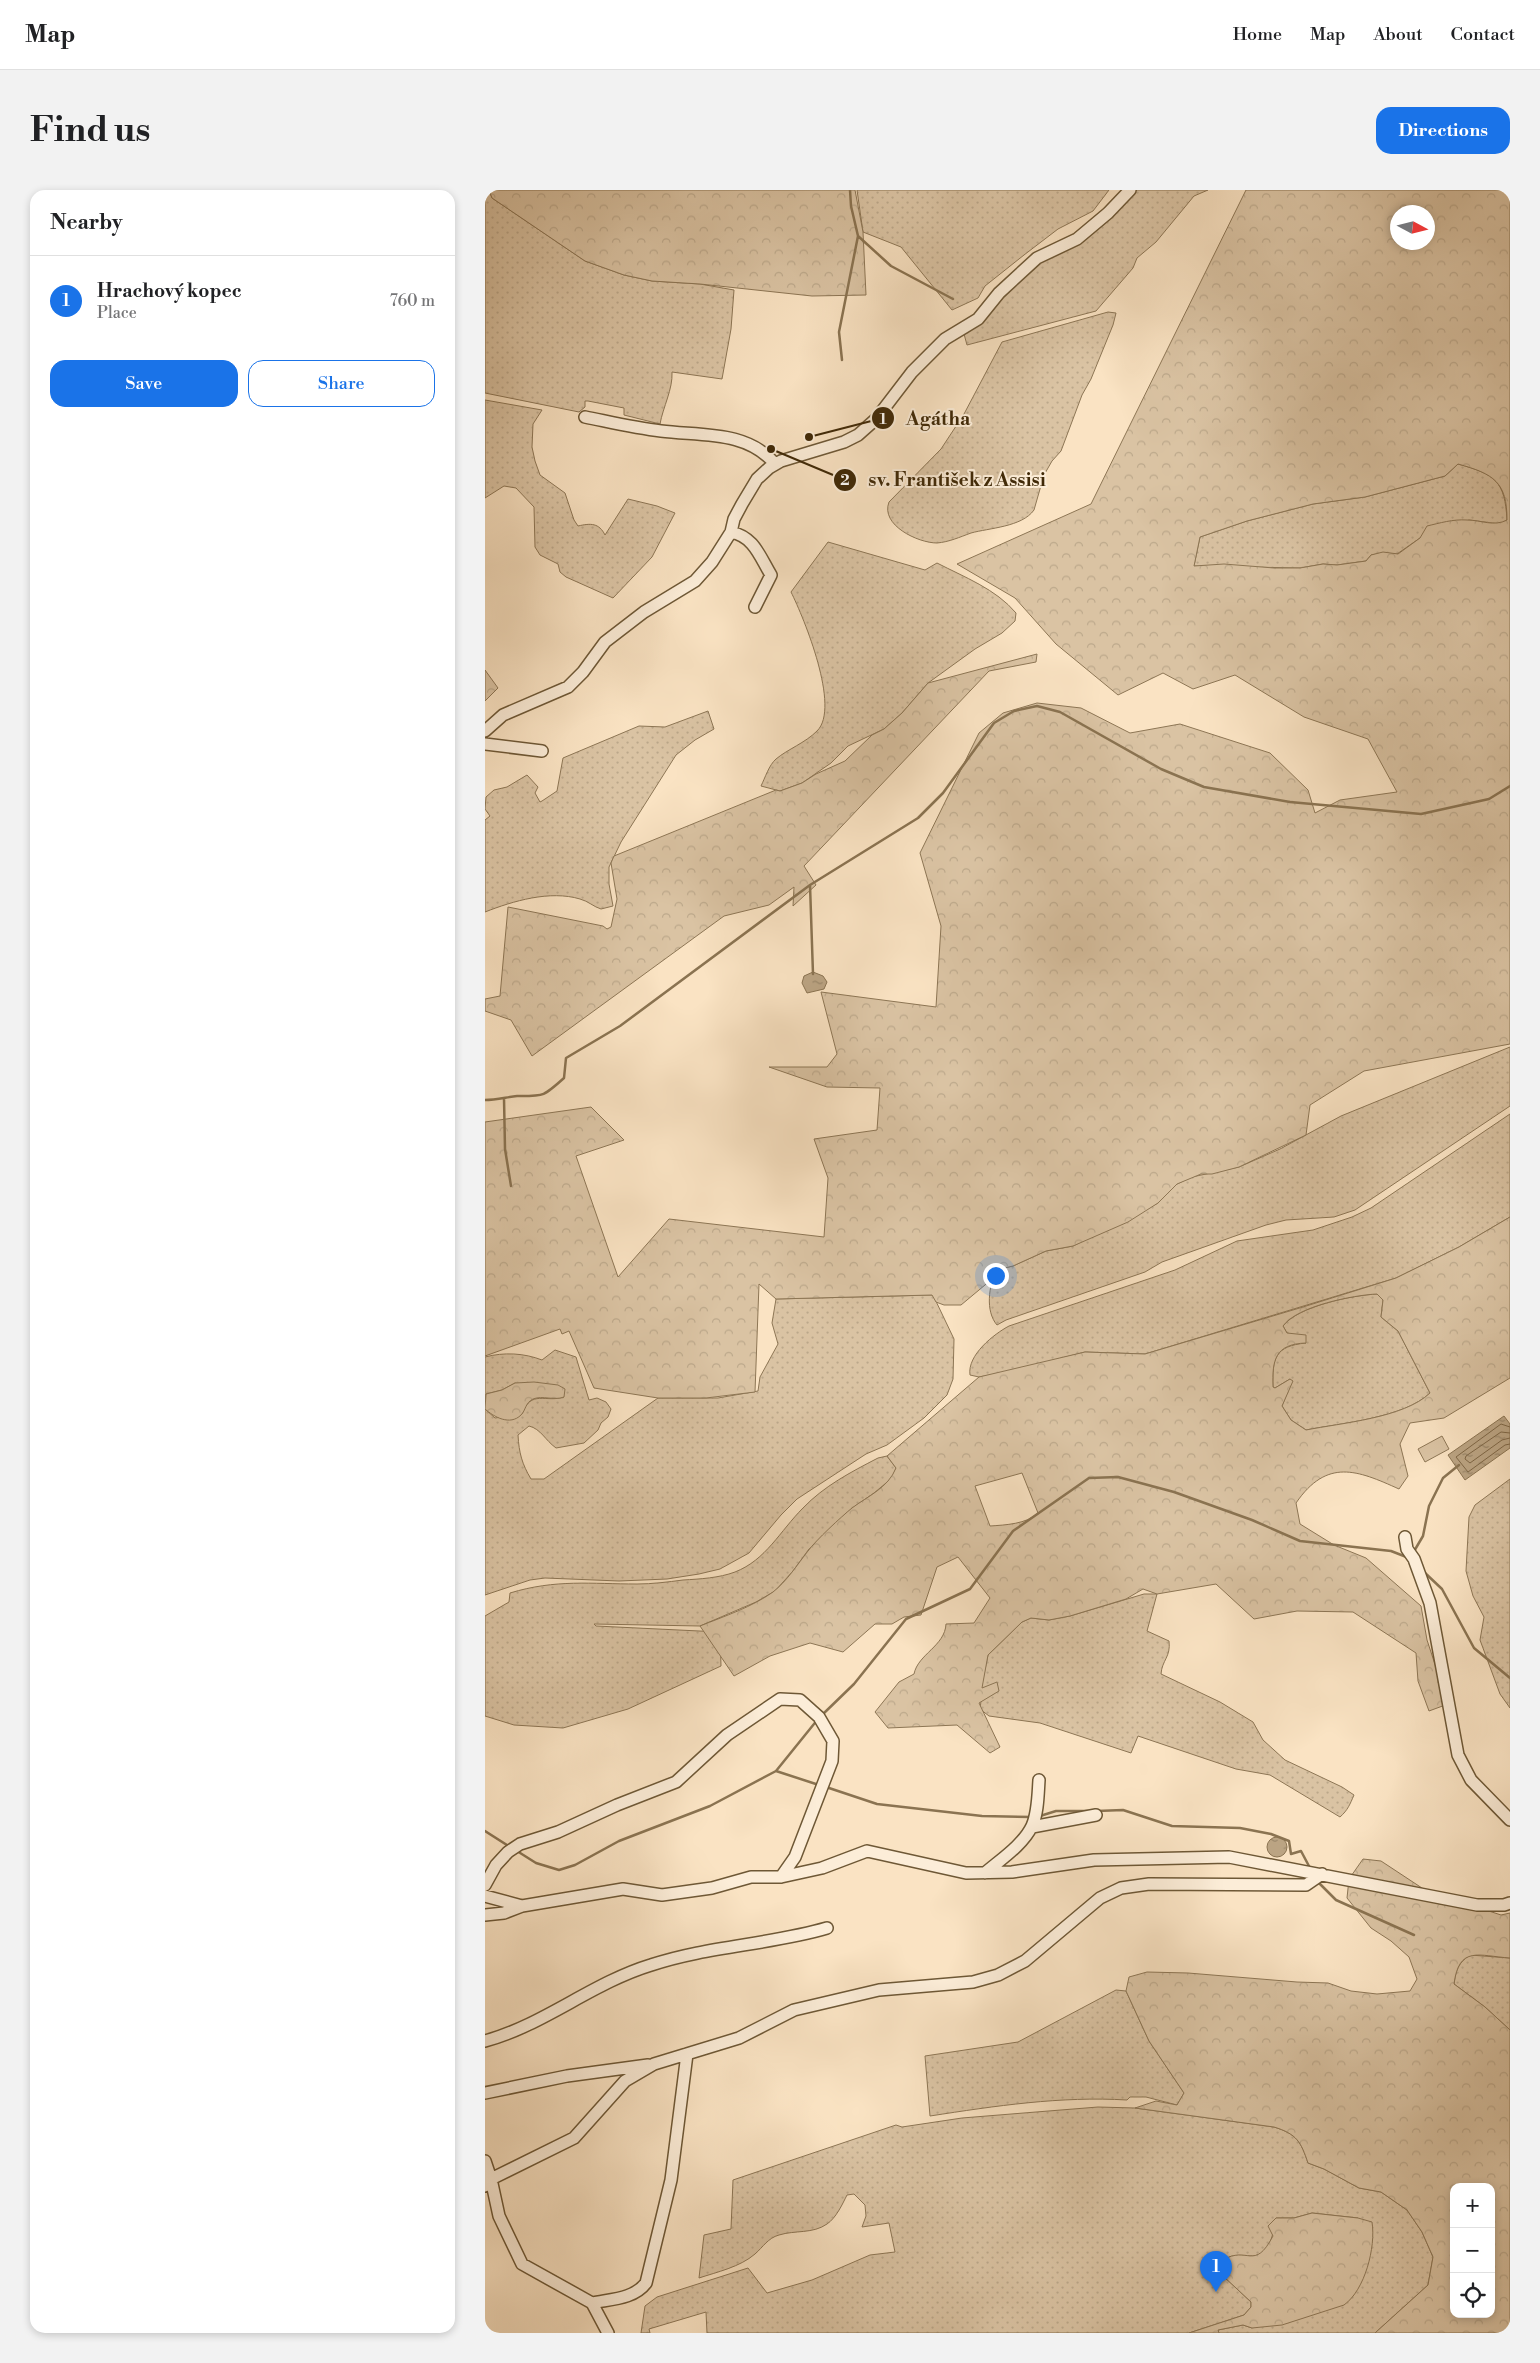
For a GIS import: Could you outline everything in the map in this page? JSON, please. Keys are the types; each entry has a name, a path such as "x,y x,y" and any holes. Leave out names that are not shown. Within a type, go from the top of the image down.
{"street":[{"path":"485,731 503,715 567,687 583,672 605,642 644,612 695,581 711,562 731,532 734,519 757,479 775,464 843,442 858,435 876,418 912,372 945,340 978,319 999,293 1037,258 1077,239 1108,213 1129,190"},
{"path":"585,417 659,431 737,439 768,456 775,464"},
{"path":"731,532 743,535 752,544 771,575 755,607"},
{"path":"485,744 542,751"},
{"path":"1405,1537 1407,1549 1414,1559 1430,1603 1458,1755 1471,1780 1510,1820"},
{"path":"485,1885 496,1865 508,1852 520,1844 558,1832 617,1805 676,1782 727,1735 780,1699 800,1700 819,1717 833,1741 832,1761 795,1857 781,1877"},
{"path":"985,1873 1015,1846 1032,1827 1038,1800 1039,1780"},
{"path":"1032,1827 1096,1816"},
{"path":"485,1915 504,1913 522,1906 623,1889 662,1895 712,1888 751,1877 781,1877 822,1868 867,1851 889,1854 966,1873 1012,1872 1094,1860 1229,1857 1477,1905 1504,1905 1510,1903"},
{"path":"485,2093 567,2076 654,2064 739,2038 795,2010 879,1990 973,1982 998,1975 1025,1961 1100,1898 1121,1888 1149,1884 1305,1885 1322,1874"},
{"path":"485,1896 522,1906"},
{"path":"485,2041 512,2034 605,1983 651,1965 689,1956 798,1937 827,1928"},
{"path":"592,2303 631,2296 640,2291 646,2283 671,2180 687,2054"},
{"path":"488,2183 574,2138 625,2081 654,2064"},
{"path":"485,2161 488,2183 499,2216 522,2264 592,2303 608,2333"}],"green space":[{"path":"485,190 489,190 492,198 585,261 624,275 652,281 700,284 734,290 731,329 722,379 672,372 671,385 660,424 624,415 624,408 588,401 585,401 585,407 579,412 485,393"},
{"path":"489,190 855,190 863,232 866,295 812,296 652,281 624,275 585,261 492,198"},
{"path":"857,190 1109,190 1093,211 1058,229 985,286 978,298 952,310 901,247 863,232"},
{"path":"1133,190 1208,190 1194,196 1156,242 1137,258 1133,268 1096,311 967,345 964,334 1033,268"},
{"path":"1246,190 1510,190 1510,1044 1364,1071 1310,1105 1306,1135 1239,1167 1212,1174 1201,1174 1177,1184 1158,1203 1128,1222 1073,1246 1046,1251 1013,1266 996,1270 991,1280 961,1305 944,1305 936,1302 932,1295 776,1299 759,1284 755,1392 706,1398 658,1398 594,1388 569,1331 562,1334 560,1329 485,1356 485,1122 591,1107 624,1140 576,1156 618,1277 669,1219 824,1237 828,1178 814,1139 877,1130 880,1088 827,1087 769,1067 827,1067 837,1054 821,992 936,1007 941,926 920,853 979,733 1003,713 1037,703 1081,708 1130,733 1180,724 1270,753 1308,790 1315,813 1340,800 1397,792 1368,739 1304,717 1235,675 1193,689 1163,673 1118,695 1056,644 1015,598 957,564 1091,504","holes":["1458,464 1489,476 1501,488 1507,520 1497,523 1457,520 1427,526 1420,538 1398,554 1383,552 1371,555 1366,561 1337,565 1323,564 1300,568 1224,564 1194,566 1200,537 1247,521 1313,504 1365,497 1445,476"]},
{"path":"1108,312 1116,313 1113,325 1091,379 1082,395 1061,451 1052,461 1044,475 1034,510 1029,516 1005,526 937,543 920,540 902,531 895,525 890,518 889,502 941,449 964,414 1002,342"},
{"path":"485,400 542,410 533,424 532,447 535,461 540,475 565,493 574,520 578,526 587,524 597,526 605,535 628,499 657,506 675,513 652,557 613,598 566,577 560,572 558,564 540,555 535,547 534,507 516,488 504,486 485,498"},
{"path":"1458,464 1481,471 1496,481 1504,496 1507,520 1500,524 1469,520 1420,538 1397,554 1383,553 1371,555 1366,561 1337,565 1323,564 1300,568 1194,566 1200,537 1247,521 1313,504 1365,497 1445,476"},
{"path":"828,542 925,570 937,563 979,584 999,597 1016,613 1015,621 1002,633 975,649 928,683 902,713 884,729 848,746 831,763 802,783 780,791 761,786 771,765 781,755 817,731 823,719 825,703 818,663 804,621 791,592"},
{"path":"1037,654 1036,662 989,671 804,866 816,885 793,906 794,887 769,905 724,916 532,1056 511,1020 485,1011 485,999 500,996 508,907 603,926 607,929 611,927 617,899 611,863 614,856 776,790 780,791 802,783 816,774 845,761 872,735 884,729 902,713 928,683"},
{"path":"485,670 498,688 485,701"},
{"path":"708,711 714,729 695,740 676,755 621,842 609,867 609,884 613,906 601,909 580,899 544,896 507,904 485,912 485,820 490,816 485,809 486,797 494,790 507,787 527,775 538,787 535,793 540,802 557,791 563,758 639,726 665,727"},
{"path":"1510,1047 1510,1106 1355,1210 1334,1217 1286,1220 1266,1225 1162,1262 1145,1272 1006,1320 997,1325 993,1319 989,1298 996,1270 1013,1266 1046,1251 1073,1246 1158,1203 1177,1184 1192,1177 1239,1167 1280,1149 1341,1116"},
{"path":"1510,1114 1510,1217 1459,1247 1396,1278 1145,1354 1085,1352 1011,1371 979,1377 970,1375 970,1367 977,1353 996,1334 1009,1326 1175,1270 1237,1241 1313,1230 1352,1217 1371,1208"},
{"path":"1510,1217 1510,1378 1444,1418 1410,1423 1400,1444 1408,1476 1399,1489 1370,1477 1343,1472 1319,1479 1296,1503 1300,1524 1334,1545 1366,1558 1421,1606 1427,1640 1448,1704 1429,1711 1418,1681 1416,1653 1353,1612 1297,1611 1254,1619 1216,1584 1157,1594 1143,1589 1126,1599 1070,1616 1049,1620 1031,1618 1022,1622 988,1655 982,1688 997,1682 999,1691 979,1703 1000,1747 990,1753 957,1725 888,1728 875,1712 899,1682 914,1674 916,1667 945,1632 946,1624 974,1623 990,1598 958,1557 937,1567 921,1615 904,1617 892,1624 875,1624 843,1652 810,1643 770,1656 734,1676 700,1626 747,1607 778,1588 812,1546 829,1529 852,1508 888,1481 896,1468 887,1456 979,1377 1085,1352 1145,1354 1396,1278 1459,1247","holes":["1377,1294 1383,1300 1381,1317 1398,1331 1430,1393 1419,1401 1389,1414 1306,1430 1291,1420 1282,1406 1293,1381 1290,1379 1275,1388 1273,1387 1273,1369 1278,1355 1288,1346 1306,1343 1306,1335 1287,1333 1283,1326 1290,1319 1313,1307 1341,1299","1022,1473 1038,1513 1022,1522 990,1526 975,1486"]},
{"path":"1377,1294 1383,1300 1381,1317 1398,1331 1430,1393 1419,1401 1389,1414 1306,1430 1291,1420 1282,1406 1292,1381 1290,1379 1275,1388 1273,1387 1273,1368 1278,1355 1288,1347 1306,1343 1287,1333 1283,1326 1290,1319 1313,1307 1341,1299"},
{"path":"933,1295 954,1339 953,1379 947,1395 924,1418 887,1445 866,1454 797,1499 749,1553 720,1569 699,1574 667,1579 619,1581 545,1578 530,1580 485,1595 485,1409 495,1418 522,1414 526,1406 534,1399 564,1397 515,1383 502,1390 486,1394 485,1402 485,1357 499,1354 514,1354 542,1360 555,1350 576,1357 589,1400 597,1398 606,1402 611,1409 608,1417 601,1423 598,1430 584,1443 556,1448 540,1432 529,1426 518,1435 521,1458 531,1479 544,1479 658,1398 718,1398 758,1391 760,1377 778,1344 772,1323 776,1299"},
{"path":"534,1382 558,1385 565,1389 564,1397 533,1399 528,1402 521,1415 512,1420 497,1417 485,1409 486,1394 502,1390 515,1383"},
{"path":"1442,1436 1449,1449 1425,1462 1418,1449"},
{"path":"887,1456 896,1468 892,1478 851,1509 809,1549 775,1591 756,1602 700,1626 594,1624 596,1626 720,1632 721,1666 628,1709 563,1728 514,1725 485,1716 485,1616 509,1602 510,1593 558,1584 648,1584 709,1578 735,1572 746,1567 764,1553 803,1508 820,1493 838,1480 878,1458"},
{"path":"1510,1479 1510,1708 1500,1694 1480,1640 1484,1617 1473,1596 1466,1571 1469,1517 1475,1505"},
{"path":"1144,1594 1157,1594 1147,1631 1169,1641 1169,1651 1161,1674 1220,1702 1253,1722 1263,1740 1285,1760 1342,1787 1354,1795 1347,1809 1340,1817 1270,1775 1236,1769 1138,1736 1131,1753 1040,1723 989,1716 980,1709 981,1701 998,1691 997,1683 981,1689 988,1655 1022,1622 1031,1618 1049,1620 1070,1616"},
{"path":"1363,1859 1381,1861 1425,1890 1501,1915 1510,1913 1510,1958 1480,1955 1466,1958 1461,1963 1454,1984 1485,2007 1510,2030 1510,2333 1375,2333 1428,2285 1433,2257 1422,2232 1407,2210 1381,2192 1359,2188 1324,2169 1308,2163 1297,2140 1288,2133 1274,2127 1135,2108 1156,2101 1177,2105 1184,2093 1149,2041 1126,1991 1129,1977 1147,1972 1188,1973 1328,1983 1351,1991 1377,1994 1410,1991 1417,1979 1409,1957 1391,1941 1371,1928 1347,1898 1349,1879"},
{"path":"1470,1955 1510,1958 1510,2030 1485,2007 1454,1984 1458,1967"},
{"path":"1116,1990 1126,1991 1149,2041 1184,2093 1177,2105 1146,2097 1130,2097 1127,2100 1078,2099 1028,2103 930,2116 925,2056 1018,2042"},
{"path":"1098,2107 1135,2108 1274,2127 1288,2133 1300,2144 1308,2163 1324,2169 1359,2188 1381,2192 1407,2210 1422,2232 1433,2257 1428,2285 1375,2333 1219,2333 1218,2330 1243,2325 1252,2328 1358,2218 1312,2213 1294,2218 1276,2218 1270,2242 1264,2251 1253,2256 1238,2255 1229,2257 1222,2268 1221,2274 1251,2302 1251,2307 1244,2315 1189,2333 707,2333 706,2312 649,2329 650,2333 641,2333 645,2306 657,2297 748,2268 767,2293 812,2280 870,2255 895,2252 889,2223 862,2227 866,2216 865,2205 854,2194 847,2195 839,2211 822,2227 810,2231 775,2236 749,2259 728,2269 699,2278 704,2235 731,2229 733,2180 896,2125 902,2127 962,2118"},
{"path":"1312,2213 1358,2218 1372,2222 1372,2243 1363,2279 1358,2289 1344,2305 1282,2325 1252,2328 1243,2325 1218,2330 1219,2333 1189,2333 1244,2315 1251,2307 1251,2302 1221,2274 1223,2260 1232,2256 1250,2256 1261,2253 1273,2236 1268,2226 1276,2218 1294,2218"}],"water":[{"path":"813,972 823,976 827,982 824,989 807,993 802,983 804,976"},
{"path":"1504,1416 1510,1424 1510,1448 1465,1480 1448,1455"},
{"path":"1277,1837 1284,1840 1287,1847 1284,1854 1277,1857 1270,1854 1267,1847 1270,1840"}],"waterway":[{"path":"850,190 851,206 858,236 891,266 953,299"},
{"path":"842,360 839,332 858,236"},
{"path":"485,1100 538,1095 552,1089 564,1078 566,1058 620,1026 810,885 918,818 943,793 994,723 1014,711 1037,706 1060,712 1161,769 1204,787 1290,802 1421,814 1489,799 1510,786"},
{"path":"810,885 813,974"},
{"path":"504,1098 505,1149 511,1186"},
{"path":"1413,1553 1423,1536 1429,1506 1443,1478 1459,1465"},
{"path":"822,1715 854,1684 906,1619 970,1589 1013,1531 1089,1478 1118,1477 1174,1492 1252,1520 1300,1541 1391,1551 1409,1558"},
{"path":"1424,1572 1442,1589 1474,1648 1510,1678"},
{"path":"517,1851 536,1863 559,1870 575,1865 619,1841 710,1806 776,1771 818,1719"},
{"path":"776,1771 819,1785"},
{"path":"826,1787 877,1804 982,1816 1032,1817"},
{"path":"1097,1811 1123,1810 1172,1826 1240,1828 1271,1834 1289,1841 1291,1854 1301,1851 1310,1868"},
{"path":"1040,1816 1056,1811 1089,1811"},
{"path":"485,1831 510,1847"},
{"path":"1318,1882 1336,1900 1414,1935"}],"place":[{"name":"Agátha","path":"809,437"},
{"name":"sv. František z Assisi","path":"771,449"},
{"name":"Hrachový kopec","path":"1216,2292"}]}
